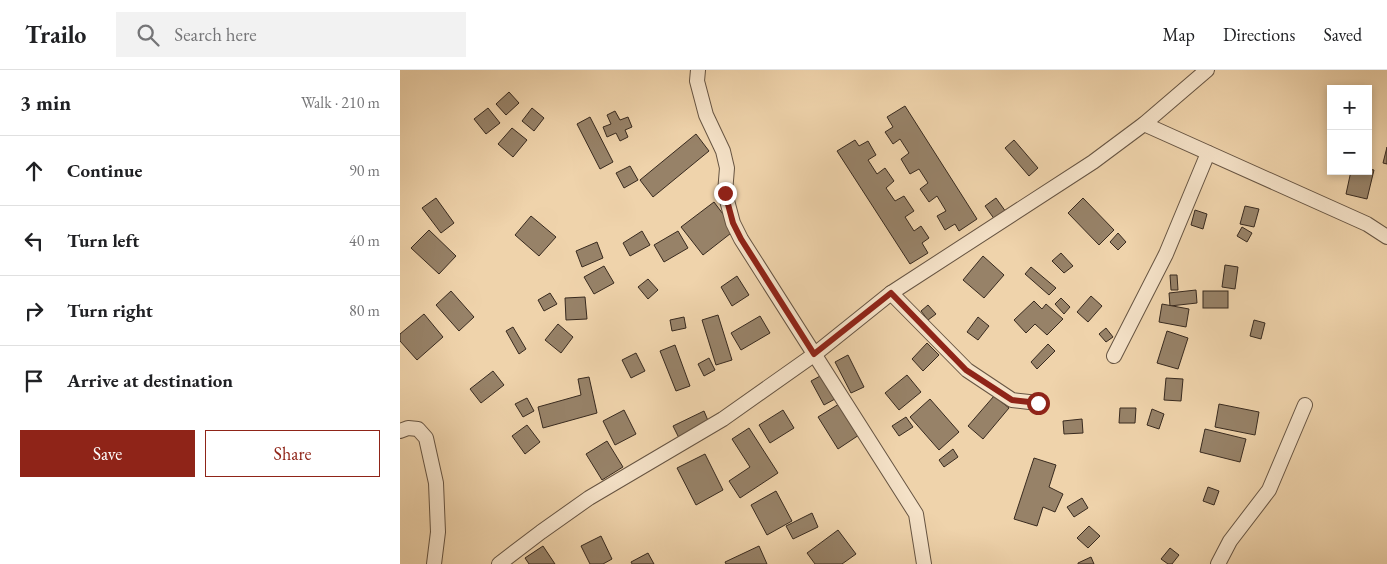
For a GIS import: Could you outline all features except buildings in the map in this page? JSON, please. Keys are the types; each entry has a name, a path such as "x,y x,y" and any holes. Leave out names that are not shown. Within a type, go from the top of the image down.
{"street":[{"path":"698,70 697,81 706,115 723,151 727,168 725,193 733,223 741,239 916,514 924,564"},
{"path":"499,564 589,498 723,419 814,354 891,293 1093,162 1144,124 1207,70"},
{"path":"1144,124 1367,224 1387,237"},
{"path":"1114,356 1166,254 1208,153"},
{"path":"891,293 966,370 1012,400 1038,403"},
{"path":"1218,564 1230,541 1269,490 1304,405"},
{"path":"400,431 408,428 418,429 426,438 436,483 438,502 438,532 434,564"}],"route":[{"path":"725,193 733,223 741,239 814,354 891,293 966,370 1012,400 1038,403"}]}
